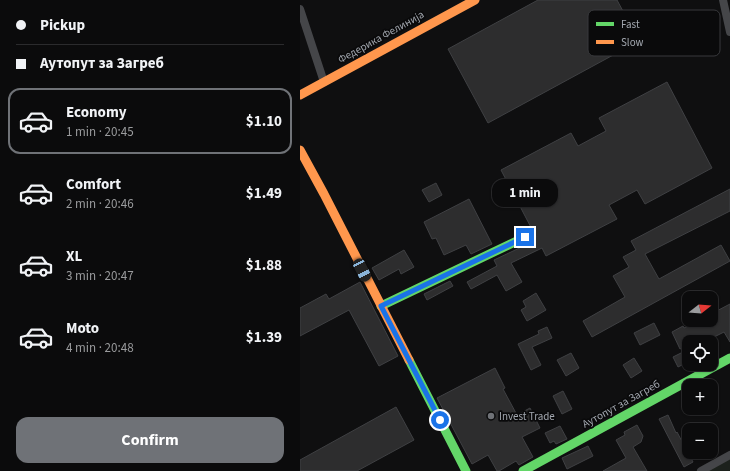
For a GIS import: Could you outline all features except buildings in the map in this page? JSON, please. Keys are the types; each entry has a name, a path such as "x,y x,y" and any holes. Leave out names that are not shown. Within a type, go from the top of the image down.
{"street":[{"name":"Федерика Фелинија","path":"300,95 474,0"},
{"path":"723,0 730,32"},
{"path":"300,9 324,82"},
{"path":"300,150 466,471"},
{"path":"381,306 525,237"},
{"name":"Аутопут за Загреб","path":"523,471 730,358"},
{"path":"701,471 730,456"}],"shaded area":[{"path":"730,457 730,471 704,471"}],"traffic: fast":[{"path":"381,306 525,237"},
{"path":"523,471 730,358"},
{"path":"409,360 466,471"}],"traffic: slow":[{"path":"300,95 475,0"},
{"path":"300,150 409,360"}],"place":[{"name":"Invest Trade","path":"491,416"}],"route":[{"path":"440,420 381,306 525,237"}]}
